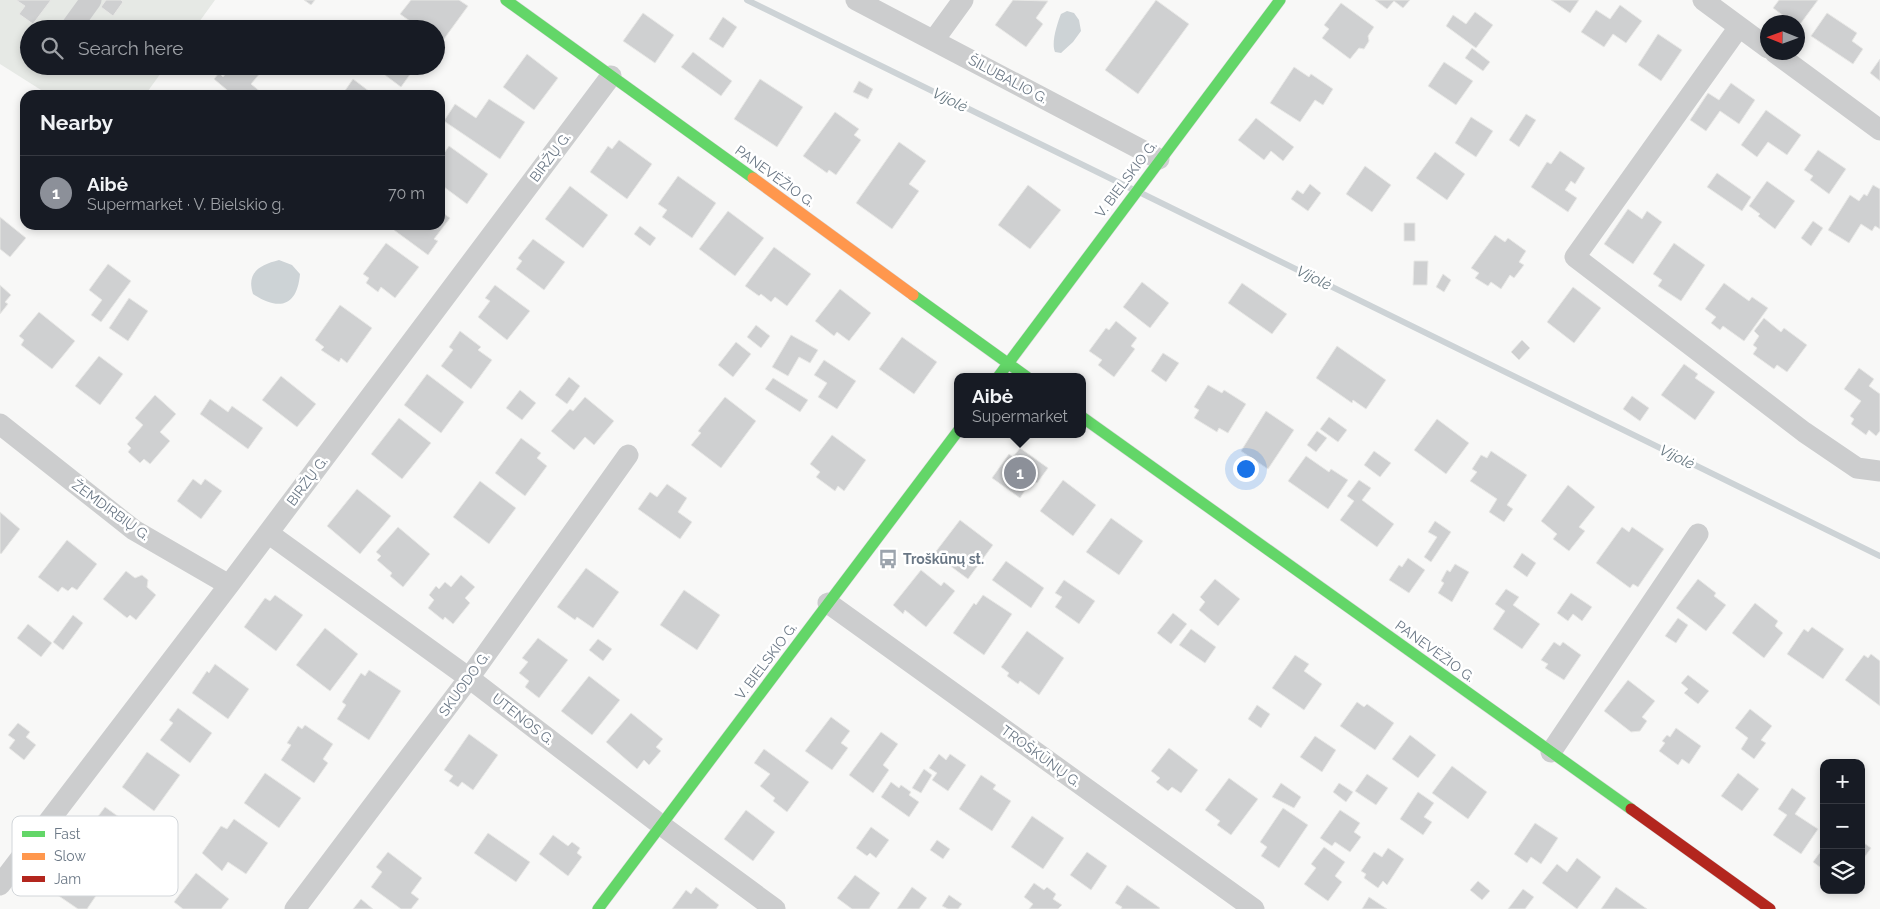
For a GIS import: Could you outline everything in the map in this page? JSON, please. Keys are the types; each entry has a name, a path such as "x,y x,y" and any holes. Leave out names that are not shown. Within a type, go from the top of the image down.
{"street":[{"path":"77,20 91,0"},
{"name":"PANEVĖŽIO G.","path":"506,0 1022,373"},
{"name":"ŠILUBALIO G.","path":"856,0 1159,159"},
{"path":"934,40 964,0"},
{"name":"V. BIELSKIO G.","path":"1001,373 1159,159 1280,0"},
{"path":"1703,0 1760,42"},
{"path":"1739,27 1575,257 1804,432 1857,468 1880,471"},
{"path":"1785,60 1880,130"},
{"name":"BIRŽŲ G.","path":"52,816 229,585 611,76"},
{"name":"PANEVĖŽIO G.","path":"1086,419 1770,909"},
{"name":"ŽEMDIRBIŲ G.","path":"0,424 134,530 229,585"},
{"name":"V. BIELSKIO G.","path":"598,909 954,436"},
{"name":"SKUODO G.","path":"295,909 469,678 628,455"},
{"name":"UTENOS G.","path":"268,533 469,678 661,825 775,909"},
{"path":"1551,752 1698,534"},
{"name":"TROŠKŪNŲ G.","path":"828,603 1254,909"},
{"name":"BIRŽŲ G.","path":"0,884 12,868"}],"shaded area":[{"path":"0,0 215,0 201,20 20,20 20,75 159,75 149,90 41,90 0,64"},
{"path":"1067,11 1074,13 1079,20 1081,31 1061,53 1055,52 1054,39 1056,28 1061,14"},
{"path":"279,260 292,265 300,274 298,285 291,299 279,304 271,303 253,294 251,280 256,271 261,267"}],"building":[{"path":"16,0 51,0 36,20 27,20 19,14 25,6"},
{"path":"106,0 121,0 123,2 113,16 101,7"},
{"path":"304,0 315,0 311,5"},
{"path":"411,0 459,0 468,6 445,38 445,20 408,20 400,14"},
{"path":"1013,0 1048,1 1036,18 1043,24 1026,47 995,25"},
{"path":"1156,0 1189,24 1138,94 1105,70"},
{"path":"1375,0 1410,0 1403,8 1394,1 1387,9"},
{"path":"1551,0 1579,0 1570,13"},
{"path":"1779,0 1818,0 1805,18 1805,15 1782,15 1773,8"},
{"path":"1341,3 1374,27 1368,36 1369,41 1364,49 1359,48 1350,59 1322,38 1329,29 1324,25"},
{"path":"1620,5 1642,21 1626,43 1613,34 1604,47 1581,32 1596,10 1610,19"},
{"path":"1475,12 1493,25 1476,48 1446,26 1453,15 1466,24"},
{"path":"643,13 674,35 655,63 623,41"},
{"path":"1827,13 1857,33 1852,41 1863,49 1853,64 1811,36"},
{"path":"723,17 737,27 723,48 709,39"},
{"path":"1658,34 1682,50 1661,81 1638,65"},
{"path":"1472,48 1490,62 1483,71 1465,58"},
{"path":"693,52 732,81 721,96 681,67"},
{"path":"527,54 558,78 534,110 503,87"},
{"path":"1880,59 1880,81 1870,73"},
{"path":"1444,62 1473,81 1456,105 1428,86"},
{"path":"1294,67 1309,77 1311,74 1333,89 1323,105 1315,100 1300,122 1270,103"},
{"path":"217,75 223,77 225,75 258,75 251,84 258,90 227,90 214,79"},
{"path":"385,75 410,75 401,87"},
{"path":"353,79 367,90 345,90"},
{"path":"760,79 803,107 777,147 734,119"},
{"path":"859,81 873,89 868,99 853,92"},
{"path":"1731,83 1755,100 1739,124 1720,111 1706,131 1690,120 1708,93 1719,100"},
{"path":"489,99 525,122 500,159 445,122 455,104 476,118"},
{"path":"1766,110 1801,135 1787,155 1768,142 1757,157 1741,145"},
{"path":"835,112 859,129 854,135 861,140 836,175 829,170 827,173 803,156"},
{"path":"1526,114 1536,120 1519,147 1509,140"},
{"path":"1471,117 1493,131 1476,157 1455,143"},
{"path":"1256,118 1294,147 1283,161 1271,151 1264,160 1238,140"},
{"path":"619,140 652,164 627,199 590,172 608,146 612,149"},
{"path":"899,142 926,161 909,184 919,191 892,229 856,203"},
{"path":"449,146 488,174 467,204 445,188 445,152"},
{"path":"1818,150 1846,169 1829,194 1810,180 1813,176 1804,170"},
{"path":"1560,151 1585,168 1575,184 1571,181 1565,190 1577,198 1568,212 1531,187 1547,162 1551,164"},
{"path":"1435,152 1465,174 1447,200 1416,178"},
{"path":"1365,166 1391,185 1372,212 1346,194"},
{"path":"1717,173 1751,197 1742,211 1707,187"},
{"path":"678,176 716,203 692,238 662,217 667,210 658,204"},
{"path":"1767,181 1795,201 1775,229 1758,216 1760,214 1749,206"},
{"path":"1310,184 1321,193 1308,211 1291,199 1297,190 1303,194"},
{"path":"1028,185 1061,210 1030,249 998,225"},
{"path":"1873,185 1880,189 1880,229 1875,226 1872,231 1861,224 1849,243 1828,230 1850,195 1859,201 1864,194 1867,196"},
{"path":"570,186 608,215 583,248 545,219"},
{"path":"1628,209 1642,219 1647,211 1662,222 1633,264 1604,244"},
{"path":"728,211 764,238 735,276 699,249"},
{"path":"445,214 450,218 445,225"},
{"path":"0,217 26,238 10,257 0,249"},
{"path":"1813,221 1823,228 1811,246 1801,238"},
{"path":"1404,223 1415,223 1415,241 1404,241"},
{"path":"640,226 656,238 650,246 634,234"},
{"path":"394,230 441,230 434,239 438,241 428,255"},
{"path":"1495,235 1505,242 1508,238 1526,251 1519,262 1524,265 1514,278 1510,275 1501,289 1491,282 1488,286 1475,278 1479,273 1471,268"},
{"path":"533,239 565,262 544,290 516,269 522,261 518,258"},
{"path":"386,243 419,267 395,298 381,287 378,292 366,283 369,278 363,274"},
{"path":"1674,243 1705,265 1681,301 1658,286 1662,280 1653,274"},
{"path":"774,247 811,274 787,306 775,297 771,302 761,294 759,296 745,286"},
{"path":"1414,261 1428,261 1427,285 1413,285"},
{"path":"108,264 131,281 101,322 91,315 102,300 89,290"},
{"path":"1443,274 1451,280 1444,292 1436,287"},
{"path":"1142,282 1169,303 1150,328 1123,307"},
{"path":"1242,283 1287,314 1272,334 1228,303"},
{"path":"1724,283 1749,301 1752,297 1768,308 1744,341 1723,326 1720,330 1711,323 1716,317 1705,309"},
{"path":"0,285 11,295 5,302 8,304 0,314"},
{"path":"495,285 530,311 507,340 478,317 490,301 485,298"},
{"path":"1573,287 1601,308 1574,343 1547,322"},
{"path":"840,289 871,313 849,341 837,332 834,336 815,321"},
{"path":"129,298 148,311 128,341 109,328"},
{"path":"340,305 372,328 347,363 341,358 339,362 321,350 324,347 315,340"},
{"path":"39,312 75,341 52,369 21,345 24,340 19,336"},
{"path":"1764,318 1781,332 1784,328 1807,345 1787,372 1777,365 1774,369 1753,354 1757,348 1753,345 1759,336 1754,331"},
{"path":"1116,321 1137,338 1131,346 1135,349 1114,377 1098,365 1102,360 1089,351 1106,328 1109,330"},
{"path":"756,325 770,336 761,348 747,337"},
{"path":"460,331 481,347 478,350 492,360 471,389 441,366 453,350 449,347"},
{"path":"791,335 818,350 810,363 799,357 788,376 772,367"},
{"path":"902,337 937,362 914,394 879,369"},
{"path":"1522,340 1530,348 1519,360 1511,352"},
{"path":"736,342 751,354 733,377 718,365"},
{"path":"1337,346 1386,380 1366,409 1353,400 1352,403 1316,378"},
{"path":"1163,353 1179,363 1166,382 1151,371"},
{"path":"99,356 123,374 100,405 75,386"},
{"path":"824,360 856,381 837,409 818,397 827,383 814,375"},
{"path":"1684,364 1698,374 1695,378 1715,392 1695,420 1661,395"},
{"path":"1859,368 1874,379 1869,386 1880,394 1880,431 1876,436 1869,430 1866,435 1851,424 1854,419 1850,416 1861,401 1844,389"},
{"path":"427,374 464,402 441,433 404,405"},
{"path":"281,376 316,404 297,427 262,400"},
{"path":"569,377 580,386 567,404 555,395"},
{"path":"773,378 808,400 800,412 765,389"},
{"path":"1208,385 1222,393 1224,390 1246,404 1228,433 1219,428 1217,432 1194,418 1199,410 1194,407"},
{"path":"520,390 536,403 522,420 506,408"},
{"path":"155,395 176,414 160,432 170,441 150,464 144,459 140,463 128,452 131,448 127,444 143,425 135,418"},
{"path":"1632,396 1649,408 1640,421 1623,409"},
{"path":"585,397 614,421 594,445 585,437 574,450 551,431 570,409 573,411"},
{"path":"725,397 756,421 721,468 691,445 701,433 698,431"},
{"path":"210,399 228,412 232,406 263,428 248,449 200,414"},
{"path":"1266,411 1294,430 1268,469 1241,451"},
{"path":"1329,417 1347,430 1338,442 1320,429"},
{"path":"399,418 431,443 402,479 371,454"},
{"path":"1437,419 1469,443 1446,474 1414,450"},
{"path":"1317,431 1327,438 1316,452 1307,445"},
{"path":"832,435 866,460 844,491 838,486 835,491 816,477 820,472 810,464"},
{"path":"521,438 541,453 537,458 547,466 525,496 495,473"},
{"path":"1020,448 1048,468 1037,483 1032,480 1020,498 992,478 1009,454 1013,457"},
{"path":"1374,451 1391,463 1380,477 1364,465"},
{"path":"1491,451 1527,475 1507,505 1513,509 1504,522 1489,512 1497,499 1470,481 1477,472 1472,469 1481,455 1487,458"},
{"path":"1306,456 1329,472 1331,469 1348,480 1328,509 1288,481"},
{"path":"193,479 201,485 205,479 222,491 201,519 177,501"},
{"path":"1063,480 1096,505 1073,536 1040,511"},
{"path":"1359,480 1371,488 1362,500 1394,524 1377,547 1340,520 1354,501 1347,496"},
{"path":"480,481 516,508 489,544 453,517"},
{"path":"667,484 687,498 678,512 692,522 680,539 638,509 650,492 657,497"},
{"path":"1568,485 1595,507 1579,527 1585,531 1569,551 1553,539 1557,534 1541,521"},
{"path":"357,489 391,516 360,554 327,526"},
{"path":"0,512 20,529 1,554 0,553"},
{"path":"1111,518 1143,541 1119,575 1086,552"},
{"path":"960,520 993,545 968,579 934,554"},
{"path":"1435,521 1451,532 1431,562 1424,557 1437,537 1428,532"},
{"path":"398,527 430,554 403,587 390,576 392,573 377,560 381,556 376,552"},
{"path":"1622,527 1629,532 1632,527 1664,549 1638,587 1633,584 1630,588 1596,563"},
{"path":"67,540 97,564 77,590 72,587 68,591 62,587 58,592 38,577"},
{"path":"1522,553 1536,563 1527,577 1513,567"},
{"path":"1408,558 1425,570 1409,593 1389,580 1399,565 1402,567"},
{"path":"1006,561 1044,588 1031,608 992,580"},
{"path":"1455,564 1469,572 1452,602 1438,593 1444,583 1441,581 1447,570 1450,572"},
{"path":"586,568 619,592 593,628 577,617 575,620 557,607"},
{"path":"921,570 941,586 944,582 955,591 926,627 905,610 903,614 893,605"},
{"path":"126,571 135,578 142,575 148,580 147,587 156,595 136,620 130,615 127,618 103,599"},
{"path":"461,575 475,587 465,598 470,603 453,624 445,617 443,620 428,608 434,600 429,595 436,586 439,589 445,582 451,587"},
{"path":"1215,579 1240,599 1218,626 1199,610 1205,602 1200,597"},
{"path":"1698,579 1716,593 1714,596 1726,605 1706,631 1676,608"},
{"path":"1064,580 1095,601 1079,624 1055,607 1062,597 1055,593"},
{"path":"1506,589 1519,597 1513,605 1540,624 1522,649 1493,629 1505,611 1495,604"},
{"path":"684,590 720,615 697,650 660,625"},
{"path":"1571,593 1592,607 1582,621 1573,614 1568,621 1557,613"},
{"path":"275,595 303,615 276,651 244,627 265,598 270,601"},
{"path":"983,595 1012,614 984,655 953,633 974,603 976,605"},
{"path":"1755,603 1778,621 1775,626 1783,633 1764,658 1732,633"},
{"path":"1173,613 1187,624 1171,644 1157,633"},
{"path":"73,615 83,623 63,650 53,642"},
{"path":"1678,618 1688,625 1676,643 1665,636"},
{"path":"28,624 52,643 41,657 17,638"},
{"path":"1812,627 1844,649 1823,679 1787,654 1804,629 1808,632"},
{"path":"325,628 358,654 330,691 296,665"},
{"path":"1191,629 1216,647 1205,663 1179,645"},
{"path":"1027,631 1064,658 1039,695 1020,681 1018,684 1007,676 1009,673 1001,667"},
{"path":"538,638 568,660 539,698 525,687 529,681 519,673 528,662 522,658"},
{"path":"598,639 612,649 603,661 589,650"},
{"path":"1554,642 1560,646 1563,642 1581,655 1564,680 1545,668 1548,664 1541,660"},
{"path":"1871,654 1880,661 1880,706 1845,680 1864,655 1868,658"},
{"path":"1295,655 1309,664 1304,671 1322,684 1304,710 1272,688"},
{"path":"215,664 249,689 228,719 192,693 207,671 209,673"},
{"path":"369,670 401,691 369,740 337,719 346,705 342,702 361,673 365,676"},
{"path":"1688,675 1709,691 1698,704 1684,693 1688,689 1681,683"},
{"path":"589,676 620,700 592,735 561,711"},
{"path":"1628,680 1655,701 1642,717 1647,721 1640,731 1631,732 1604,711"},
{"path":"1357,702 1364,707 1367,704 1394,723 1375,750 1340,726"},
{"path":"1257,705 1270,714 1261,728 1248,719"},
{"path":"178,708 212,733 190,763 160,740 173,723 169,720"},
{"path":"1750,709 1772,726 1761,740 1766,743 1754,759 1741,749 1748,738 1735,728"},
{"path":"631,713 663,739 656,747 661,751 649,765 644,760 637,769 606,742"},
{"path":"831,717 850,731 841,743 848,748 832,770 805,751"},
{"path":"18,723 30,732 26,737 36,745 24,760 9,748 15,740 8,735"},
{"path":"305,725 333,744 323,759 328,763 314,783 281,760 291,745 287,743 298,726 302,729"},
{"path":"1676,728 1701,746 1689,764 1682,759 1678,765 1659,751 1665,743 1662,741 1667,735 1670,737"},
{"path":"881,732 898,744 883,765 889,770 873,793 849,775"},
{"path":"469,734 498,755 473,790 462,782 458,787 449,781 453,776 444,770"},
{"path":"1410,735 1436,755 1418,778 1392,759"},
{"path":"1315,736 1336,750 1322,772 1300,757"},
{"path":"1169,748 1198,770 1181,793 1172,787 1168,791 1156,782 1160,778 1151,771"},
{"path":"764,749 809,782 787,812 773,801 775,798 760,786 770,774 754,763"},
{"path":"147,752 180,775 154,811 122,787"},
{"path":"939,754 946,760 950,754 966,765 948,791 932,780 937,773 929,768"},
{"path":"1452,766 1487,792 1468,819 1432,793"},
{"path":"924,769 932,775 921,793 912,788"},
{"path":"265,773 301,798 279,828 244,803"},
{"path":"1738,773 1759,789 1742,811 1721,796"},
{"path":"1367,774 1388,788 1376,805 1355,791"},
{"path":"981,775 996,785 993,789 1011,801 992,831 959,809"},
{"path":"1229,778 1258,799 1231,835 1217,825 1220,821 1205,810"},
{"path":"891,782 899,788 901,785 911,792 909,795 919,802 909,817 881,797"},
{"path":"1281,783 1301,797 1294,808 1272,797"},
{"path":"1339,783 1353,792 1346,802 1333,792"},
{"path":"1792,788 1806,798 1795,814 1818,829 1801,854 1773,835 1787,815 1778,809"},
{"path":"1418,792 1434,803 1424,817 1432,822 1423,835 1400,819"},
{"path":"105,807 117,816 98,816"},
{"path":"1283,808 1308,825 1279,868 1261,856 1267,847 1260,842"},
{"path":"746,810 775,832 753,861 724,839"},
{"path":"1340,810 1360,823 1354,832 1361,837 1350,852 1335,842 1332,846 1320,838"},
{"path":"1032,816 1064,838 1043,869 1011,847"},
{"path":"234,819 268,843 246,874 228,862 222,871 202,853 221,826 227,829"},
{"path":"1535,823 1558,838 1541,864 1531,857 1527,863 1514,854"},
{"path":"871,827 889,840 876,858 870,853 867,856 856,848"},
{"path":"488,833 530,862 516,882 474,853"},
{"path":"553,835 568,846 572,842 580,848 577,853 582,857 568,876 539,854"},
{"path":"937,840 950,849 943,859 930,850"},
{"path":"1865,844 1871,848 1865,856"},
{"path":"1324,847 1345,862 1335,876 1342,882 1328,901 1304,884 1316,868 1311,864"},
{"path":"1388,848 1404,859 1387,885 1383,881 1378,888 1364,878 1366,874 1361,871 1374,852 1382,857"},
{"path":"388,852 422,878 411,893 419,899 411,909 401,909 371,887 382,872 376,867"},
{"path":"1087,852 1107,866 1091,890 1070,875"},
{"path":"1820,852 1820,867 1813,862"},
{"path":"1577,858 1601,877 1577,909 1542,883 1557,864 1567,872"},
{"path":"196,873 229,899 221,909 183,909 174,902"},
{"path":"855,875 880,893 869,909 852,909 837,898"},
{"path":"1478,881 1490,891 1482,900 1470,890"},
{"path":"1034,883 1044,890 1047,887 1056,894 1053,899 1062,905 1058,909 1029,909 1033,904 1024,897"},
{"path":"1127,885 1160,908 1121,909 1122,907 1115,903"},
{"path":"696,887 719,905 716,909 672,909 686,890 691,894"},
{"path":"912,887 927,898 919,909 897,909"},
{"path":"1616,887 1647,909 1601,909"},
{"path":"1523,889 1534,897 1525,909 1508,909"},
{"path":"949,895 962,904 958,909 948,909 942,906"},
{"path":"59,896 96,896 87,909 78,909"},
{"path":"1369,897 1387,909 1362,909"},
{"path":"361,899 373,909 353,909"}],"waterway":[{"name":"Vijolė","path":"747,0 1132,189"},
{"name":"Vijolė","path":"1143,194 1880,556"}],"traffic: fast":[{"path":"506,0 753,178"},
{"path":"1001,373 1280,0"},
{"path":"913,295 1021,373"},
{"path":"1086,420 1631,809"},
{"path":"598,909 954,436"}],"traffic: slow":[{"path":"753,178 913,295"}],"traffic: jam":[{"path":"1631,809 1770,909"}],"place":[{"name":"Aibė","path":"1020,473"},
{"name":"Troškūnų st.","path":"888,559"}]}
